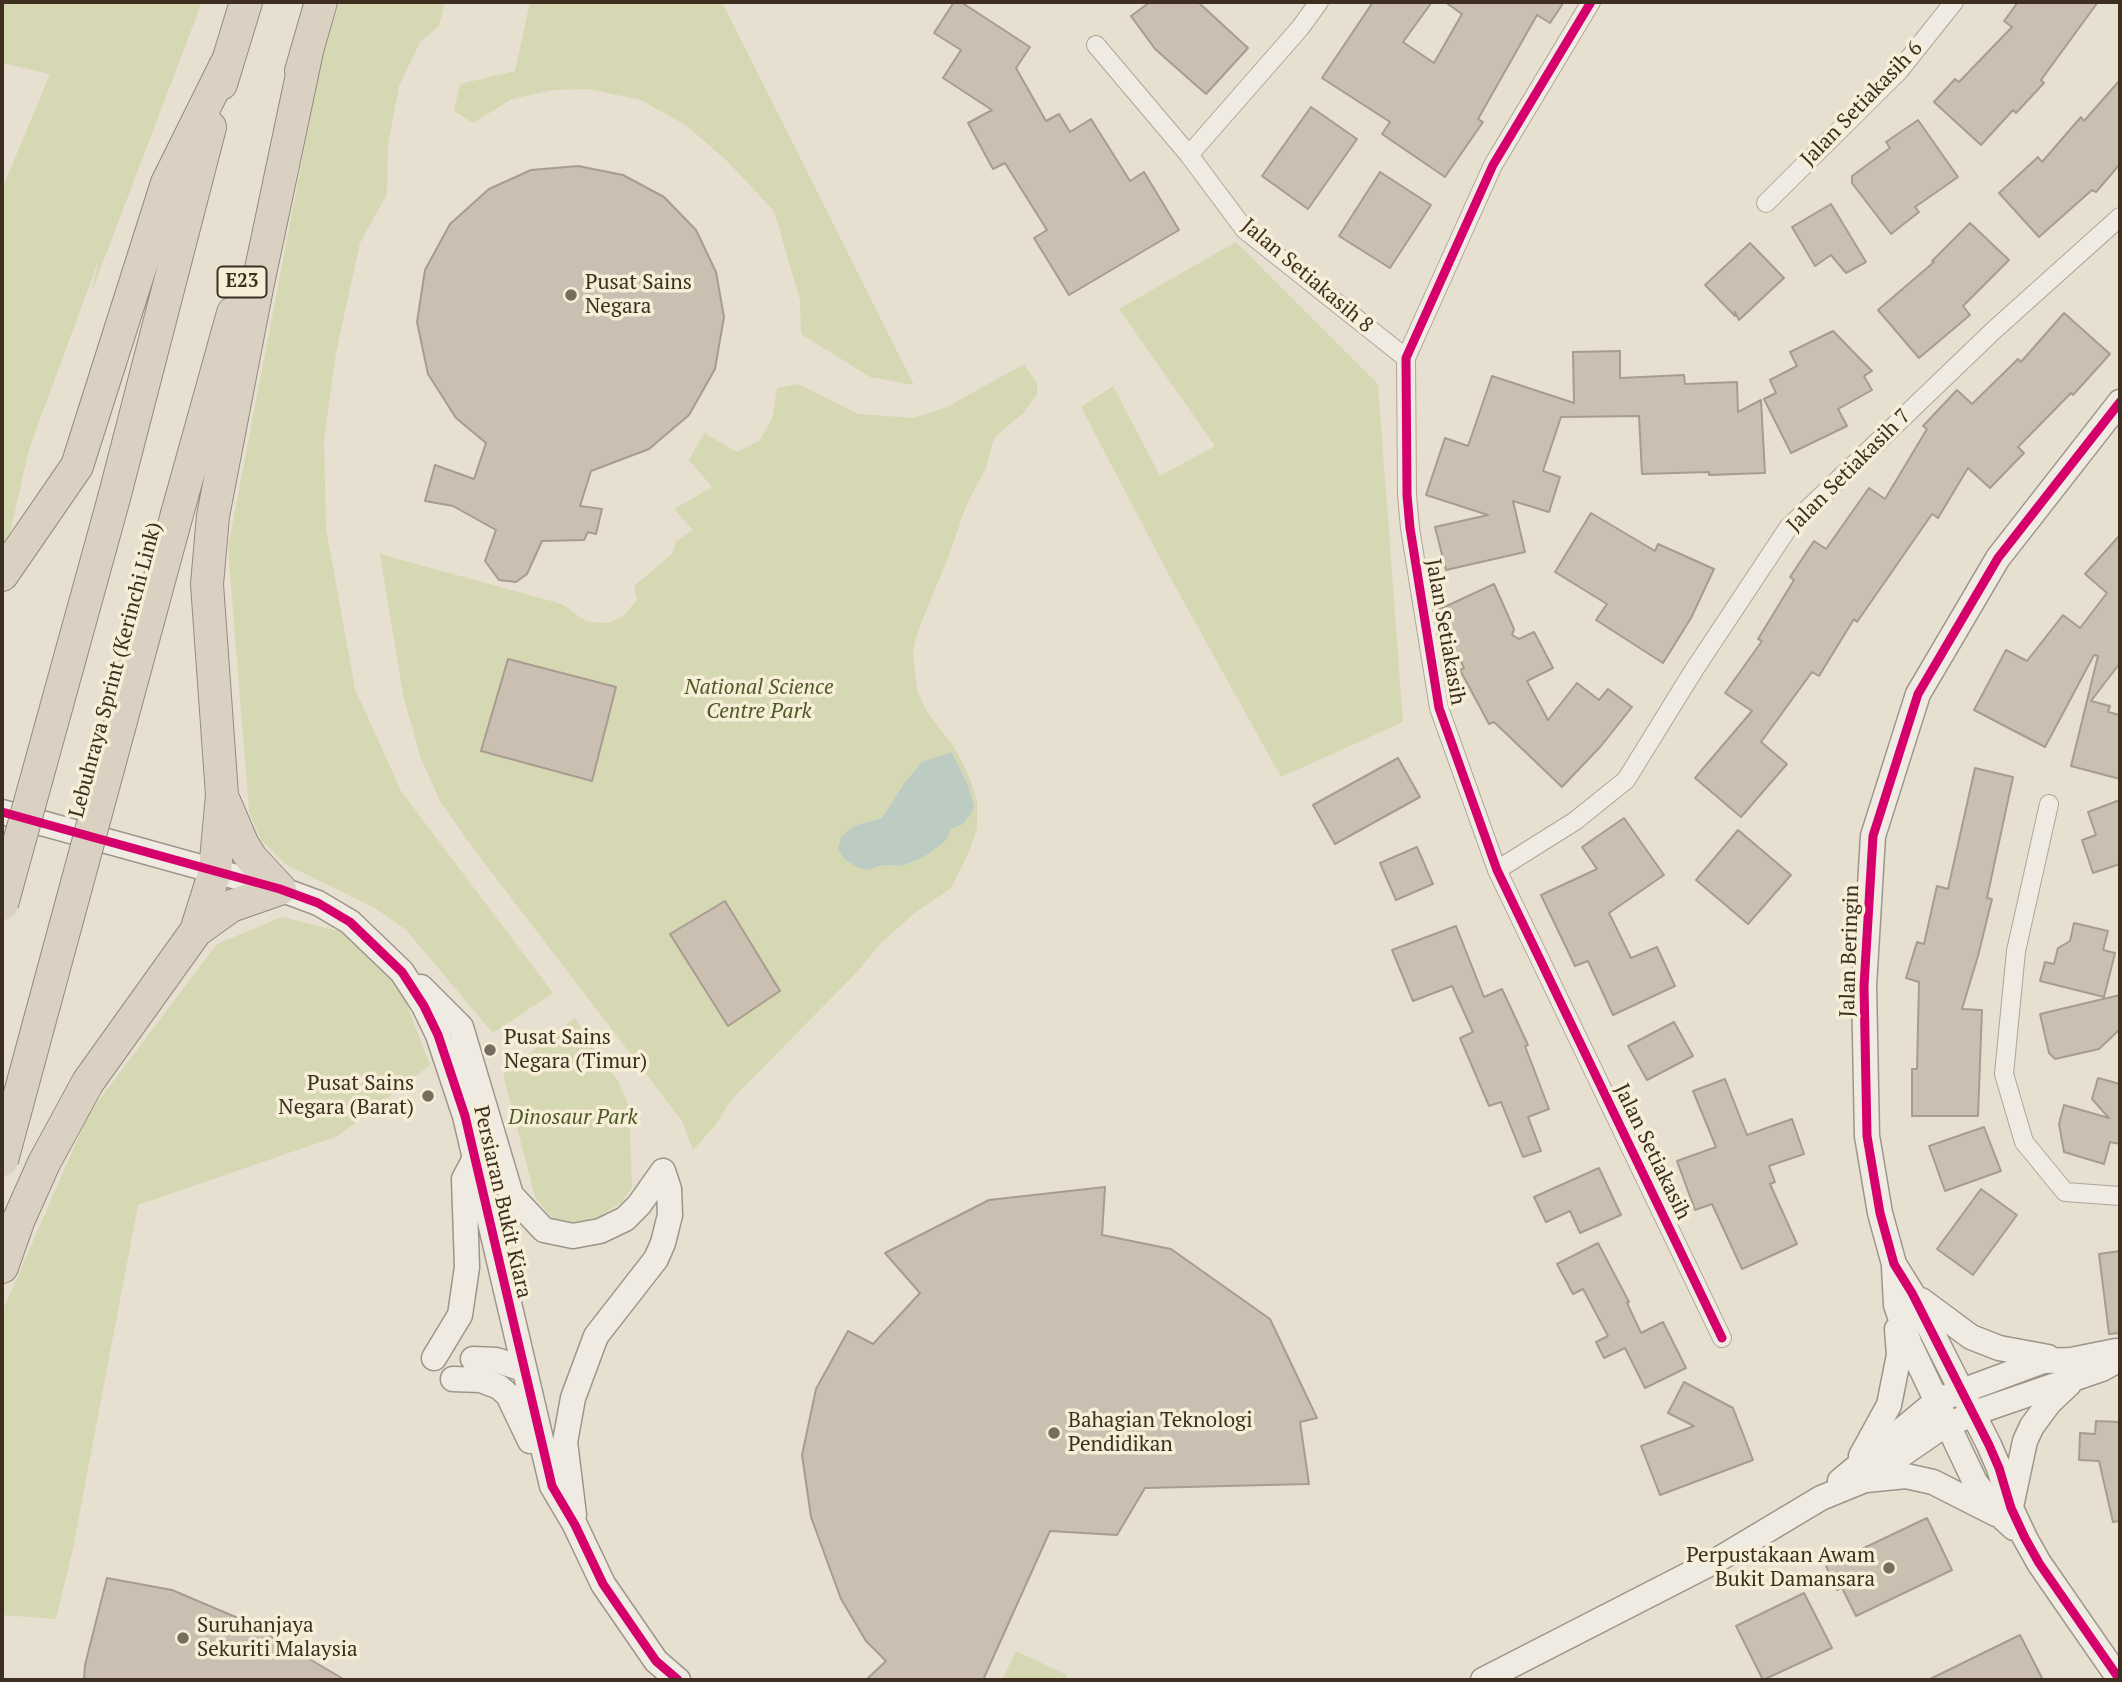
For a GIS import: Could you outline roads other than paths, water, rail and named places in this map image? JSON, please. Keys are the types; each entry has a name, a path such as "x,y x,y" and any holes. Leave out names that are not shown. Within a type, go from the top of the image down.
{"highway":[{"path":"2,904 114,498 226,64 246,2"},
{"name":"Lebuhraya Sprint (Kerinchi Link)","path":"2,1160 177,514 321,2"},
{"path":"197,931 215,871 222,795 207,584 213,516 307,51"},
{"path":"2,575 77,466 167,183 226,64"},
{"path":"2,1267 19,1219 44,1163 88,1082 197,931 231,906 280,888 252,859 243,845 222,795"}],"street":[{"path":"1189,155 1300,28 1319,2"},
{"name":"Jalan Setiakasih","path":"1591,2 1493,165 1406,358 1409,528 1439,709 1497,870 1722,1338"},
{"name":"Jalan Setiakasih 6","path":"1766,203 1899,71 1954,2"},
{"name":"Jalan Setiakasih 8","path":"1097,45 1189,155 1245,230 1406,358"},
{"name":"Jalan Setiakasih 7","path":"1497,870 1575,821 1626,780 1694,670 1788,528 1993,331 2120,217"},
{"name":"Jalan Beringin","path":"2120,402 1998,558 1918,694 1873,836 1864,986 1867,1136 1880,1213 1904,1299 1910,1345 1975,1482 2007,1513 2120,1680"},
{"path":"2049,804 2016,951 2004,1074 2024,1142 2065,1192 2120,1196"},
{"name":"Persiaran Bukit Kiara","path":"2,812 280,888 318,903 350,922 402,972 424,1006 438,1035 465,1116 552,1486 575,1525 603,1584 656,1661 678,1680"},
{"path":"402,972 434,998 461,1027 511,1195 544,1230 573,1236 600,1231 625,1219 639,1205 663,1171 669,1189 670,1215 656,1259 596,1336 573,1398 565,1442 575,1525"},
{"path":"435,1358 460,1315 467,1267 464,1179 474,1160"},
{"path":"1859,1474 1889,1405 1899,1354 1904,1299 1971,1337 2073,1370 2120,1359"},
{"name":"Jalan Beringin","path":"1904,1299 1974,1413 1999,1468 2007,1513"},
{"path":"1483,1680 1719,1559 1859,1474 1949,1424 2120,1350"},
{"path":"473,1359 496,1360 523,1369"},
{"path":"1859,1474 1938,1400 2043,1361 2073,1370"},
{"path":"1859,1474 1906,1476 1933,1482 2007,1513 2025,1441 2032,1426 2073,1370"},
{"path":"453,1378 481,1380 499,1387 508,1395 552,1486"}],"place":[{"name":"Pusat Sains Negara","path":"571,295"},
{"name":"Pusat Sains Negara (Timur)","path":"490,1050"},
{"name":"Pusat Sains Negara (Barat)","path":"428,1096"},
{"name":"Bahagian Teknologi Pendidikan","path":"1054,1433"},
{"name":"Perpustakaan Awam Bukit Damansara","path":"1889,1568"},
{"name":"Suruhanjaya Sekuriti Malaysia","path":"183,1638"}],"park label":[{"name":"National Science Centre Park","path":"759,700"},
{"name":"Dinosaur Park","path":"573,1118"}]}
